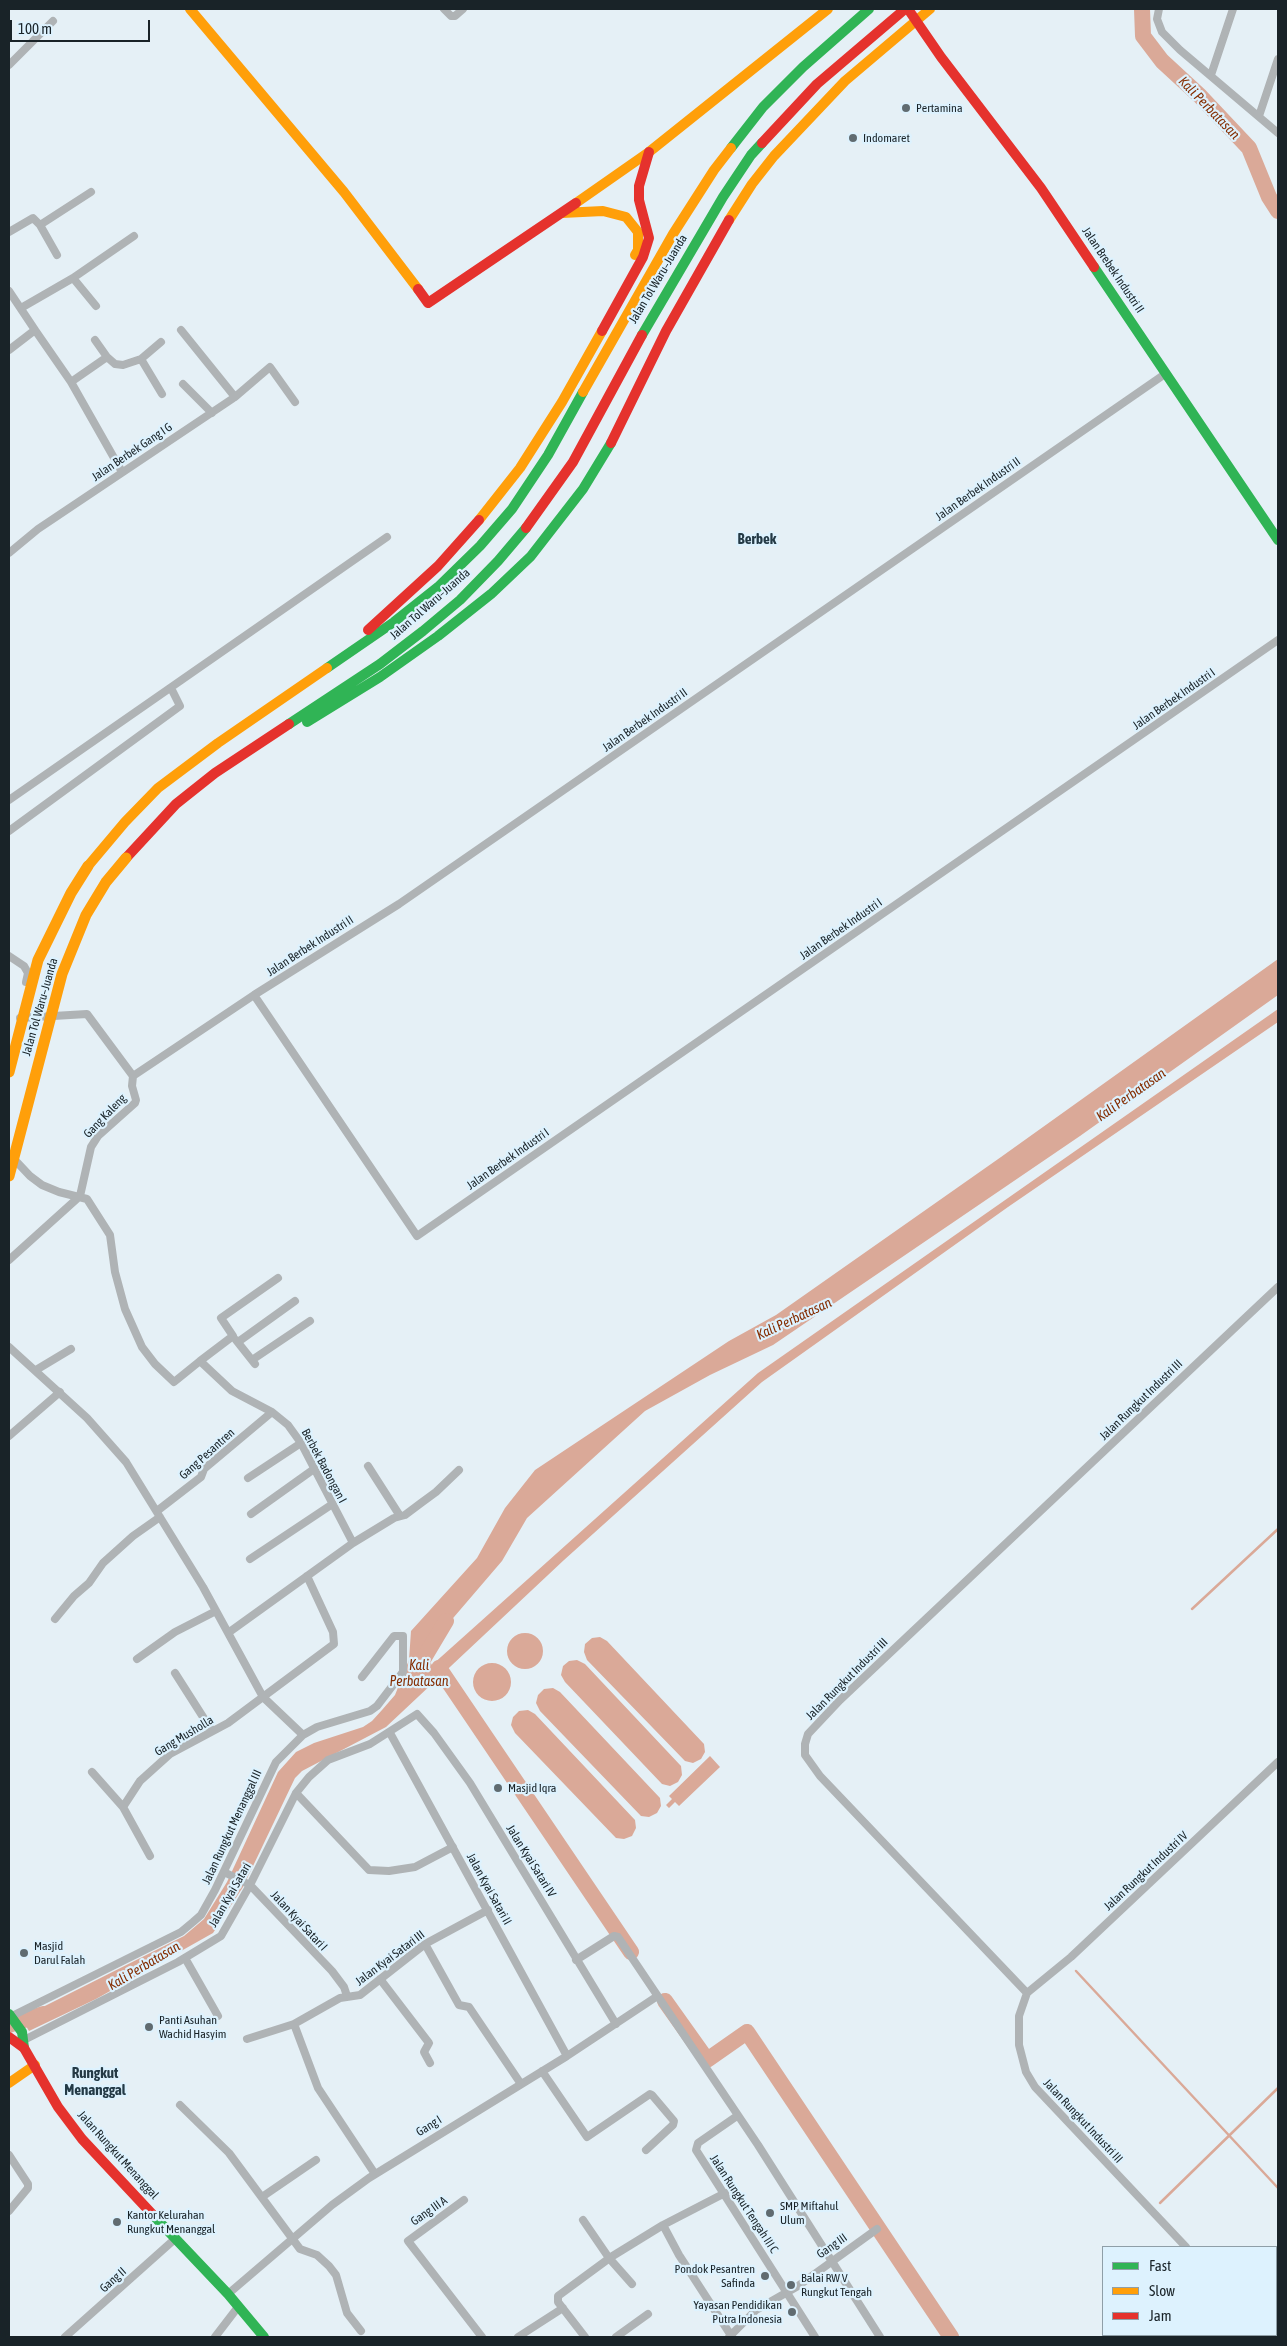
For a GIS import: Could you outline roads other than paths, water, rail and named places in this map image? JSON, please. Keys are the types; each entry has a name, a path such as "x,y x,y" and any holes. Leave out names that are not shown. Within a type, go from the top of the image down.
{"main road":[{"path":"190,9 339,186 428,303 649,152 828,9"},
{"name":"Jalan Tol Waru–Juanda","path":"9,1072 38,960 62,909 88,866 125,822 158,788 218,743 394,622 438,587 480,546 512,509 548,456 657,263 714,170 763,107 803,67 869,9"},
{"name":"Jalan Tol Waru–Juanda","path":"9,1176 62,974 86,916 106,882 176,804 215,773 380,664 460,600 498,561 534,518 573,462 652,316 723,197 751,155 818,84 906,9"},
{"name":"Jalan Brebek Industri II","path":"906,9 1041,188 1113,294 1164,374 1278,540"},
{"path":"215,773 324,712 380,677 438,636 491,594 530,556 583,489 598,466 620,426 666,331 724,228 752,184 774,156 832,94 930,9"},
{"path":"218,743 266,702 379,622 438,566 488,510 520,468 578,373 646,248 649,238 639,200 639,186 649,152"},
{"path":"562,213 592,210 613,212 626,217 633,224 639,240 638,250 592,335 578,373"},
{"name":"Jalan Rungkut Menanggal","path":"12,2017 16,2040 35,2065 58,2108 82,2139 228,2294 264,2337"},
{"path":"9,2083 35,2065"}],"street":[{"path":"444,9 451,16 463,9"},
{"path":"1159,9 1158,26 1180,50 1278,133"},
{"path":"1211,75 1234,9"},
{"path":"9,65 53,21"},
{"path":"1259,116 1278,59"},
{"path":"40,225 91,192"},
{"path":"9,232 31,218 40,225 57,255"},
{"path":"21,308 73,278 134,236"},
{"path":"73,278 96,306"},
{"path":"9,291 71,382 122,472"},
{"path":"9,350 35,330"},
{"path":"181,330 210,363 235,397"},
{"path":"95,340 107,357 115,364 123,365 141,359 161,342"},
{"path":"71,382 107,357"},
{"path":"141,359 162,394"},
{"name":"Jalan Berbek Gang I G","path":"9,552 38,529 235,397 270,367 295,402"},
{"name":"Jalan Berbek Industri II","path":"134,1076 254,996 399,904 1164,374"},
{"path":"183,384 212,413"},
{"path":"9,800 387,537"},
{"name":"Jalan Berbek Industri I","path":"254,996 417,1236 1278,640"},
{"path":"9,831 180,706 171,688"},
{"path":"9,956 24,966 28,973 17,1016 23,1019 87,1014 134,1076"},
{"name":"Gang Kaleng","path":"80,1196 90,1147 98,1136 135,1103 136,1100 132,1086 134,1076"},
{"path":"9,1152 16,1164 42,1185 59,1192 87,1199 110,1235 115,1272 125,1309 150,1360 174,1382 200,1361 295,1302"},
{"path":"9,1260 80,1196"},
{"path":"278,1278 221,1318 236,1339 254,1362 310,1321"},
{"name":"Jalan Rungkut Industri III","path":"1185,2246 1034,2087 1026,2072 1018,2045 1019,2016 1027,1993 820,1776 806,1755 806,1737 840,1700 912,1631 1278,1287"},
{"path":"9,1347 60,1392 126,1462 216,1611 263,1697 304,1735"},
{"path":"36,1370 71,1350"},
{"name":"Berbek Badongan I","path":"200,1361 232,1391 272,1412 288,1424 301,1443 352,1543"},
{"path":"9,1436 60,1392"},
{"name":"Gang Pesantren","path":"55,1619 74,1596 90,1583 103,1564 201,1477 204,1469 272,1412"},
{"path":"248,1478 301,1443"},
{"path":"368,1466 400,1516"},
{"path":"251,1514 314,1469"},
{"path":"228,1633 352,1543 400,1516 436,1492 458,1470"},
{"path":"250,1559 331,1505"},
{"name":"Gang Musholla","path":"123,1807 140,1781 170,1754 228,1723 334,1644 333,1632 307,1576"},
{"path":"137,1659 175,1632 216,1611"},
{"name":"Jalan Rungkut Menanggal III","path":"12,2017 181,1932 200,1915 226,1874 269,1772 289,1748 304,1735 333,1720 370,1711 377,1706 403,1672 403,1636 394,1636 362,1677"},
{"path":"175,1673 212,1731"},
{"name":"Jalan Kyai Satari","path":"16,2040 185,1958 223,1933 296,1793 309,1777 328,1760 370,1744 390,1733 414,1715 419,1715"},
{"name":"Jalan Kyai Satari IV","path":"419,1715 470,1783 616,2024"},
{"name":"Jalan Kyai Satari II","path":"390,1733 567,2056"},
{"name":"Jalan Rungkut Industri IV","path":"1027,1993 1099,1931 1278,1762"},
{"path":"92,1772 123,1807 150,1856"},
{"path":"296,1793 369,1870 390,1871 415,1867 453,1847"},
{"name":"Jalan Kyai Satari I","path":"226,1874 249,1884 332,1971 348,1996"},
{"name":"Jalan Kyai Satari III","path":"247,2039 294,2024 340,1998 360,1995 425,1944 488,1910"},
{"path":"576,1960 617,1936 656,1997 738,2116 880,2337"},
{"path":"425,1944 459,2005 469,2007 521,2084"},
{"path":"185,1958 218,2016"},
{"path":"380,1980 429,2043 424,2051 430,2063"},
{"name":"Gang I","path":"228,2294 332,2205 375,2174 567,2056 656,1997"},
{"path":"294,2024 318,2088 375,2174"},
{"path":"542,2071 586,2136 650,2094 652,2095 674,2122 674,2126 646,2150"},
{"path":"180,2106 229,2153 302,2251 321,2258 336,2275 344,2306 361,2331"},
{"name":"Jalan Rungkut Tengah III C","path":"738,2116 696,2146 696,2150 815,2337"},
{"path":"9,2155 12,2167 28,2184 28,2188 9,2211"},
{"path":"262,2197 316,2160"},
{"path":"584,2337 563,2308 558,2296 609,2258 663,2224 725,2193"},
{"name":"Gang III A","path":"464,2200 408,2241 482,2337"},
{"path":"583,2220 609,2258 632,2284"},
{"path":"663,2224 679,2254 731,2336"},
{"name":"Gang III","path":"731,2336 750,2315 787,2292 877,2229"},
{"name":"Gang II","path":"65,2337 176,2238"},
{"path":"215,2337 238,2307"},
{"path":"518,2337 563,2308"},
{"path":"616,2337 648,2314"}],"water":[{"name":"Kali Perbatasan","path":"1278,959 1278,995 1080,1136 773,1345 710,1375 645,1411 527,1518 502,1561 424,1652 432,1665 758,1373 1278,1009 1278,1022 1008,1207 762,1382 564,1560 386,1727 302,1771 295,1778 243,1887 213,1933 96,1999 29,2031 21,2018 184,1936 204,1919 227,1882 278,1772 296,1752 314,1743 363,1727 372,1721 395,1695 409,1660 411,1631 477,1558 505,1508 535,1470 729,1341 776,1315"},
{"path":"525,1633 532,1634 538,1638 542,1644 542,1658 538,1664 532,1668 525,1669 518,1668 512,1664 508,1658 507,1651 508,1644 512,1638 518,1634"},
{"path":"600,1637 607,1641 704,1744 705,1752 701,1759 693,1763 685,1761 587,1660 584,1652 585,1644 592,1638"},
{"path":"577,1660 585,1664 681,1766 682,1775 678,1782 670,1786 662,1784 565,1682 561,1675 563,1666 569,1661"},
{"path":"492,1663 505,1669 511,1682 505,1695 492,1701 479,1695 473,1682 479,1669"},
{"path":"553,1688 560,1692 660,1798 661,1806 657,1813 649,1817 641,1816 540,1711 536,1703 538,1695 544,1689"},
{"path":"528,1710 535,1714 635,1820 636,1828 632,1836 624,1839 616,1838 515,1733 511,1725 513,1717 519,1711"},
{"path":"710,1756 720,1767 679,1806 675,1802 669,1808 666,1805 672,1799 669,1796"}],"waterway":[{"name":"Kali Perbatasan","path":"1142,9 1143,36 1162,61 1200,96 1249,148 1269,197 1278,211"},
{"path":"1192,1609 1278,1529"},
{"name":"Kali Perbatasan","path":"415,1673 446,1621"},
{"path":"439,1668 631,1952"},
{"path":"1076,1971 1278,2188"},
{"path":"665,2001 707,2060 747,2032 951,2337"},
{"name":"Kali Perbatasan","path":"9,2025 43,2014"},
{"path":"1160,2203 1278,2088"}],"place":[{"name":"Pertamina","path":"906,108"},
{"name":"Indomaret","path":"853,138"},
{"name":"Masjid Iqra","path":"498,1788"},
{"name":"Masjid Darul Falah","path":"24,1953"},
{"name":"Panti Asuhan Wachid Hasyim","path":"149,2027"},
{"name":"SMP Miftahul Ulum","path":"770,2213"},
{"name":"Kantor Kelurahan Rungkut Menanggal","path":"117,2222"},
{"name":"Pondok Pesantren Safinda","path":"765,2276"},
{"name":"Balai RW V Rungkut Tengah","path":"791,2285"},
{"name":"Yayasan Pendidikan Putra Indonesia","path":"792,2312"}],"district":[{"name":"Berbek","path":"757,539"},
{"name":"Rungkut Menanggal","path":"95,2082"}]}
